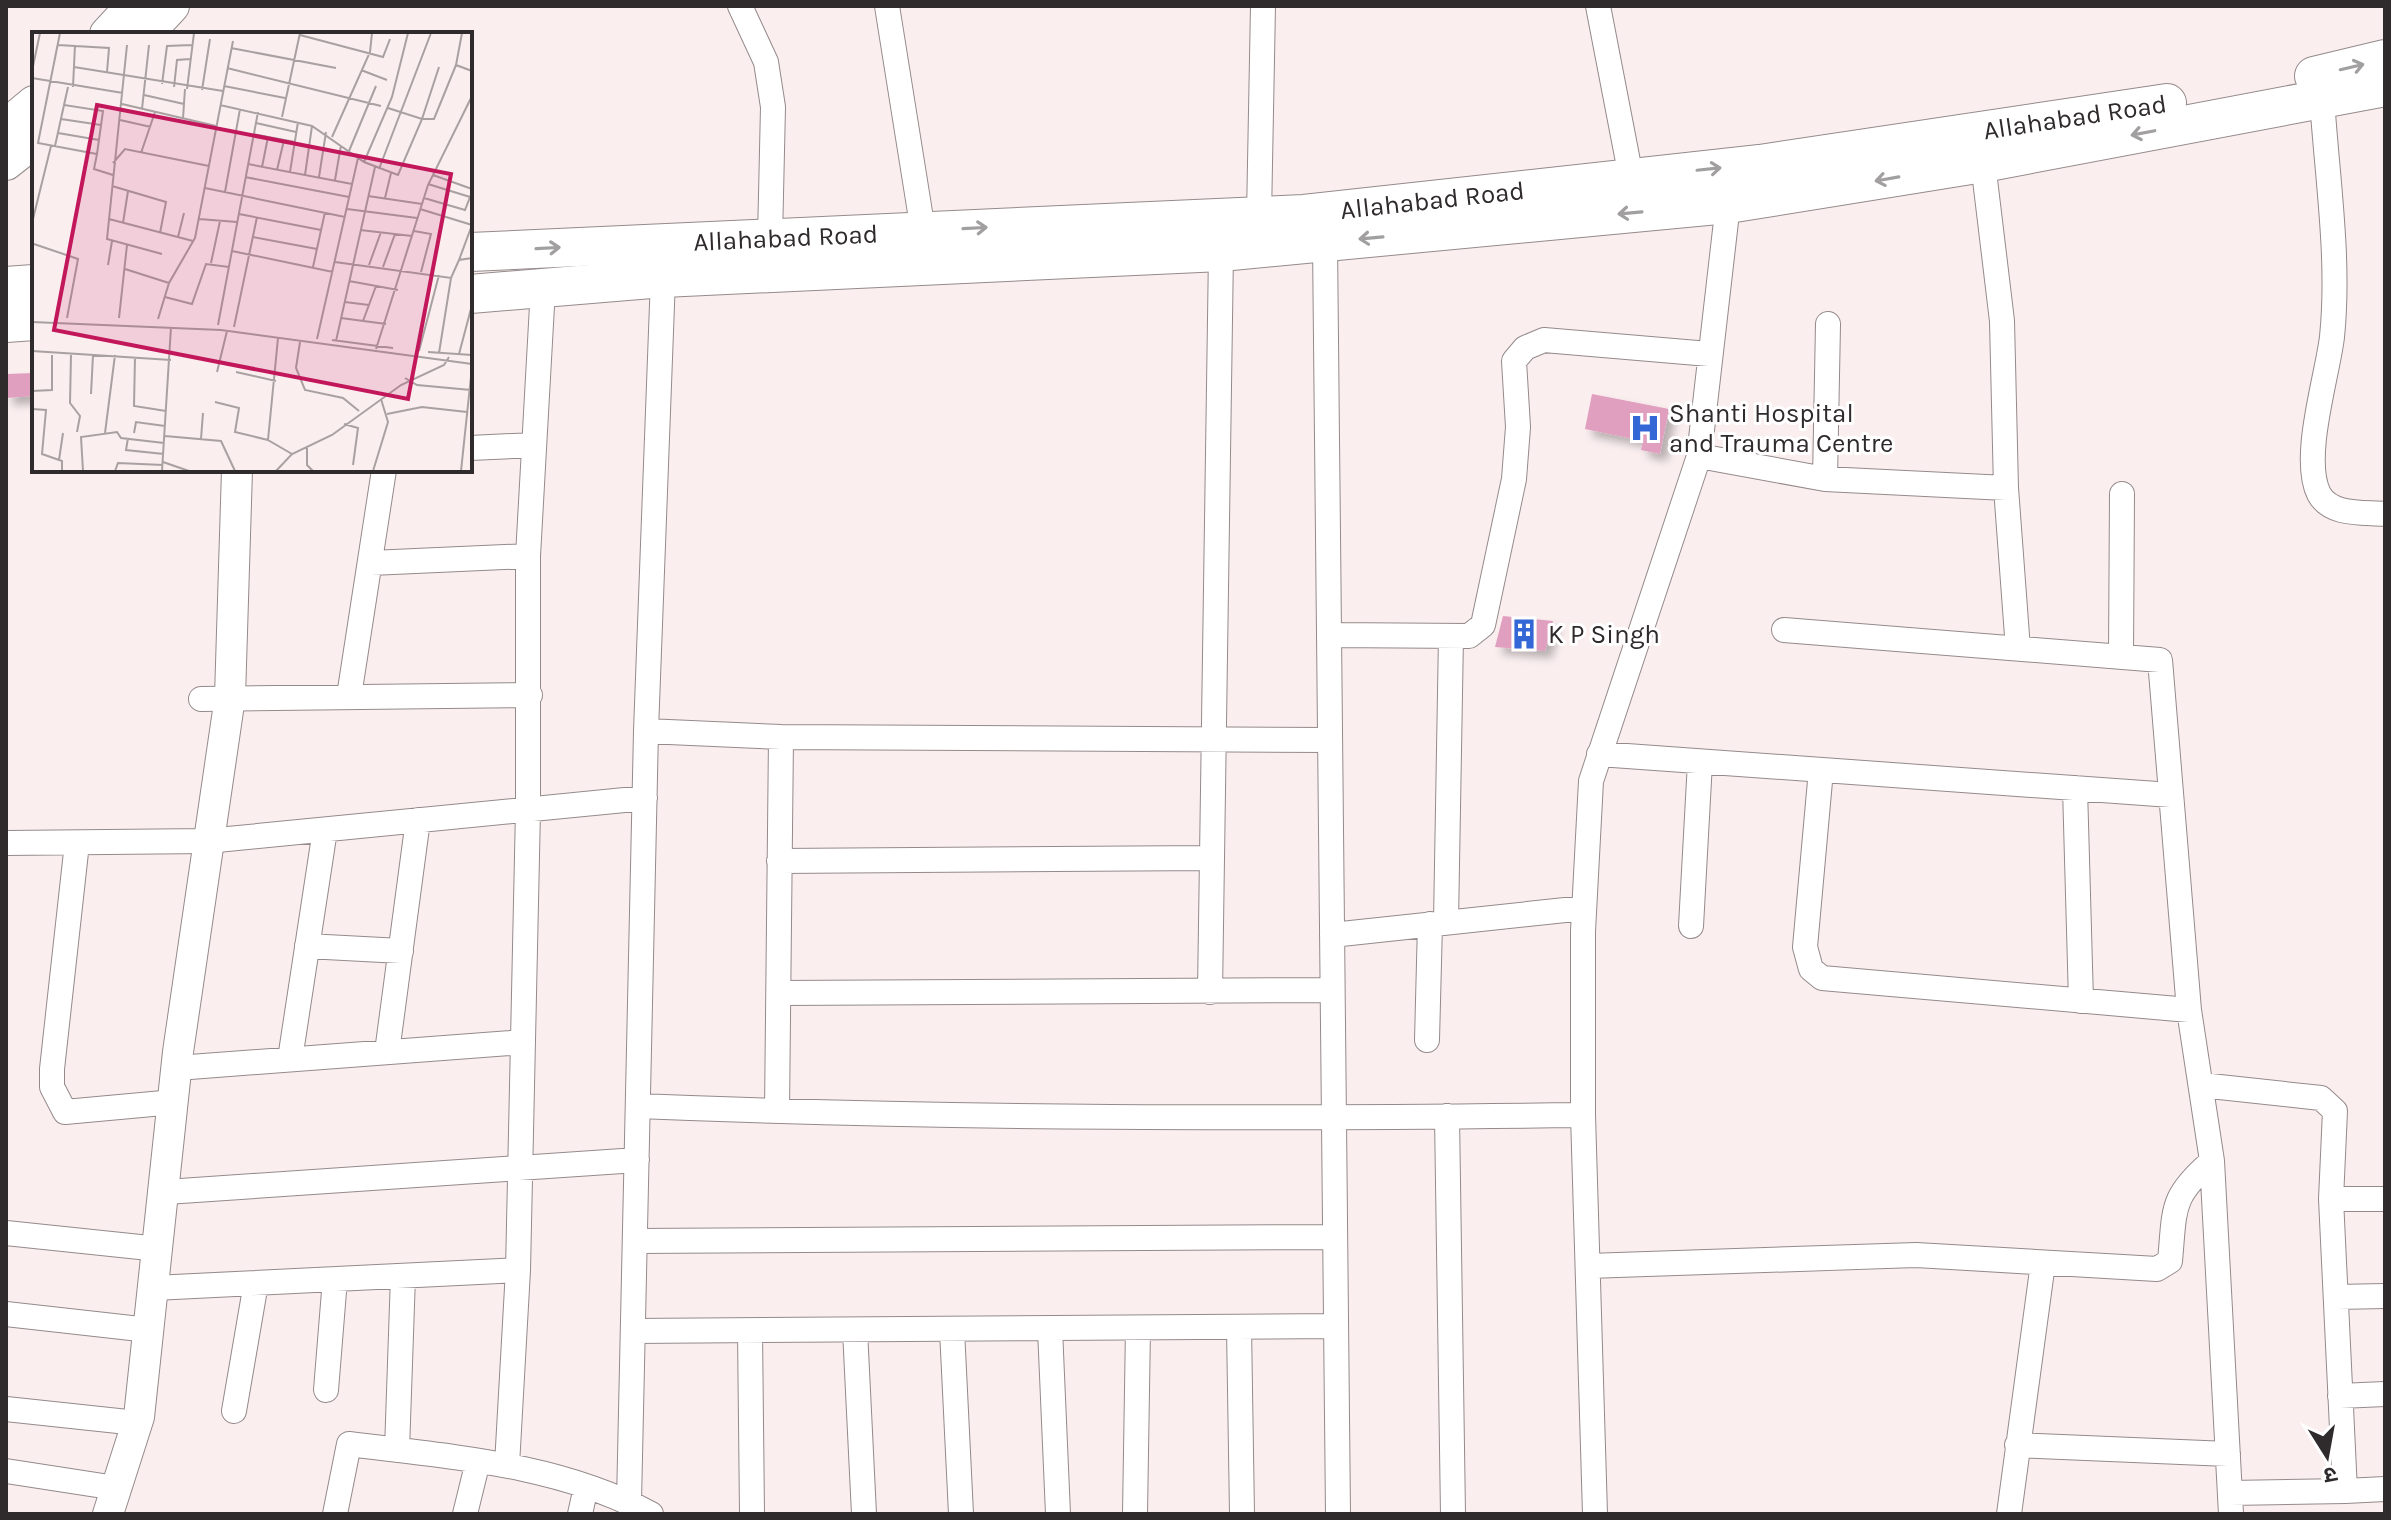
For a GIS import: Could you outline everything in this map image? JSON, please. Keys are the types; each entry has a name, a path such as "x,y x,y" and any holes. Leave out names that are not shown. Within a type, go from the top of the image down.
{"main road":[{"path":"109,32 133,6"},
{"path":"148,32 172,6"},
{"name":"Allahabad Road","path":"472,252 1259,216 1760,164 2243,92 2385,59"},
{"path":"472,294 663,278 1221,252 1728,204 1983,163 2385,87"},
{"path":"6,163 22,119"},
{"path":"6,286 32,284"},
{"path":"6,323 32,321"}],"street":[{"path":"740,6 766,62 773,107 770,238"},
{"path":"887,6 923,231"},
{"path":"1259,216 1263,6"},
{"path":"1598,6 1631,177"},
{"path":"2322,99 2334,271 2333,310 2311,474 2320,497 2333,509 2385,514"},
{"path":"1983,163 2002,321 2006,488 2018,649"},
{"path":"1595,1514 1583,1115 1584,908 1591,781 1699,456 1728,204"},
{"path":"1325,242 1338,1514"},
{"path":"1210,992 1211,738 1221,252"},
{"path":"629,1502 646,731 663,278"},
{"path":"507,1465 518,1270 530,695 528,556 543,288"},
{"path":"1825,479 1828,324"},
{"path":"1330,635 1469,636 1483,625 1514,479 1518,427 1514,361 1518,354 1544,340 1709,354"},
{"path":"472,448 534,445"},
{"path":"1699,456 1825,479 2006,488"},
{"path":"6,1471 112,1501 137,1423 166,1192 177,1068 207,841 215,698 237,472"},
{"path":"349,696 384,472"},
{"path":"2121,656 2122,494"},
{"path":"371,563 528,556"},
{"path":"1784,630 2160,660 2189,1010 2212,1161 2230,1504 2385,1489"},
{"path":"1427,1040 1438,923 1451,636"},
{"path":"215,698 530,695"},
{"path":"646,731 781,737 1330,740"},
{"path":"777,1111 781,737"},
{"path":"1599,754 2171,795"},
{"path":"1691,926 1700,762"},
{"path":"1821,770 1805,947 1811,969 1822,978 2189,1010"},
{"path":"2075,788 2081,1001"},
{"path":"6,843 207,841 645,798"},
{"path":"387,1052 418,820"},
{"path":"290,1059 325,830"},
{"path":"77,843 52,1069 57,1102 65,1112 174,1102"},
{"path":"779,861 1210,858"},
{"path":"1332,935 1584,908"},
{"path":"307,946 401,951"},
{"path":"779,993 1332,990"},
{"path":"177,1068 523,1042"},
{"path":"2201,1085 2321,1098 2329,1102 2335,1111 2331,1199 2345,1491"},
{"path":"638,1106 777,1111 1334,1118 1583,1115"},
{"path":"1447,1116 1453,1514"},
{"path":"166,1192 637,1160"},
{"path":"1588,1266 1916,1255 2149,1270 2165,1266 2170,1261 2175,1202 2187,1183 2212,1161"},
{"path":"2331,1199 2385,1199"},
{"path":"6,1233 159,1249"},
{"path":"635,1241 1335,1237"},
{"path":"2009,1514 2043,1263"},
{"path":"154,1288 518,1270"},
{"path":"397,1450 403,1276"},
{"path":"326,1390 335,1279"},
{"path":"234,1411 256,1283"},
{"path":"2336,1297 2385,1296"},
{"path":"6,1314 149,1330"},
{"path":"633,1331 1336,1326"},
{"path":"1239,1327 1242,1514"},
{"path":"1135,1514 1138,1328"},
{"path":"1050,1329 1058,1514"},
{"path":"855,1330 864,1514"},
{"path":"952,1330 961,1514"},
{"path":"750,1331 752,1514"},
{"path":"2340,1396 2385,1394"},
{"path":"6,1409 137,1423"},
{"path":"335,1514 349,1444 529,1468 629,1502 651,1514"},
{"path":"2017,1445 2228,1454"},
{"path":"465,1514 478,1461"},
{"path":"580,1514 586,1487"}],"building":[{"path":"32,373 32,396 6,398 6,374"},
{"path":"1592,394 1669,409 1660,454 1641,450 1643,441 1585,429"},
{"name":"K P Singh","path":"1503,616 1553,621 1545,651 1495,647"}],"place":[{"name":"Shanti Hospital and Trauma Centre","path":"1645,428"},
{"name":"K P Singh","path":"1524,634"}]}
